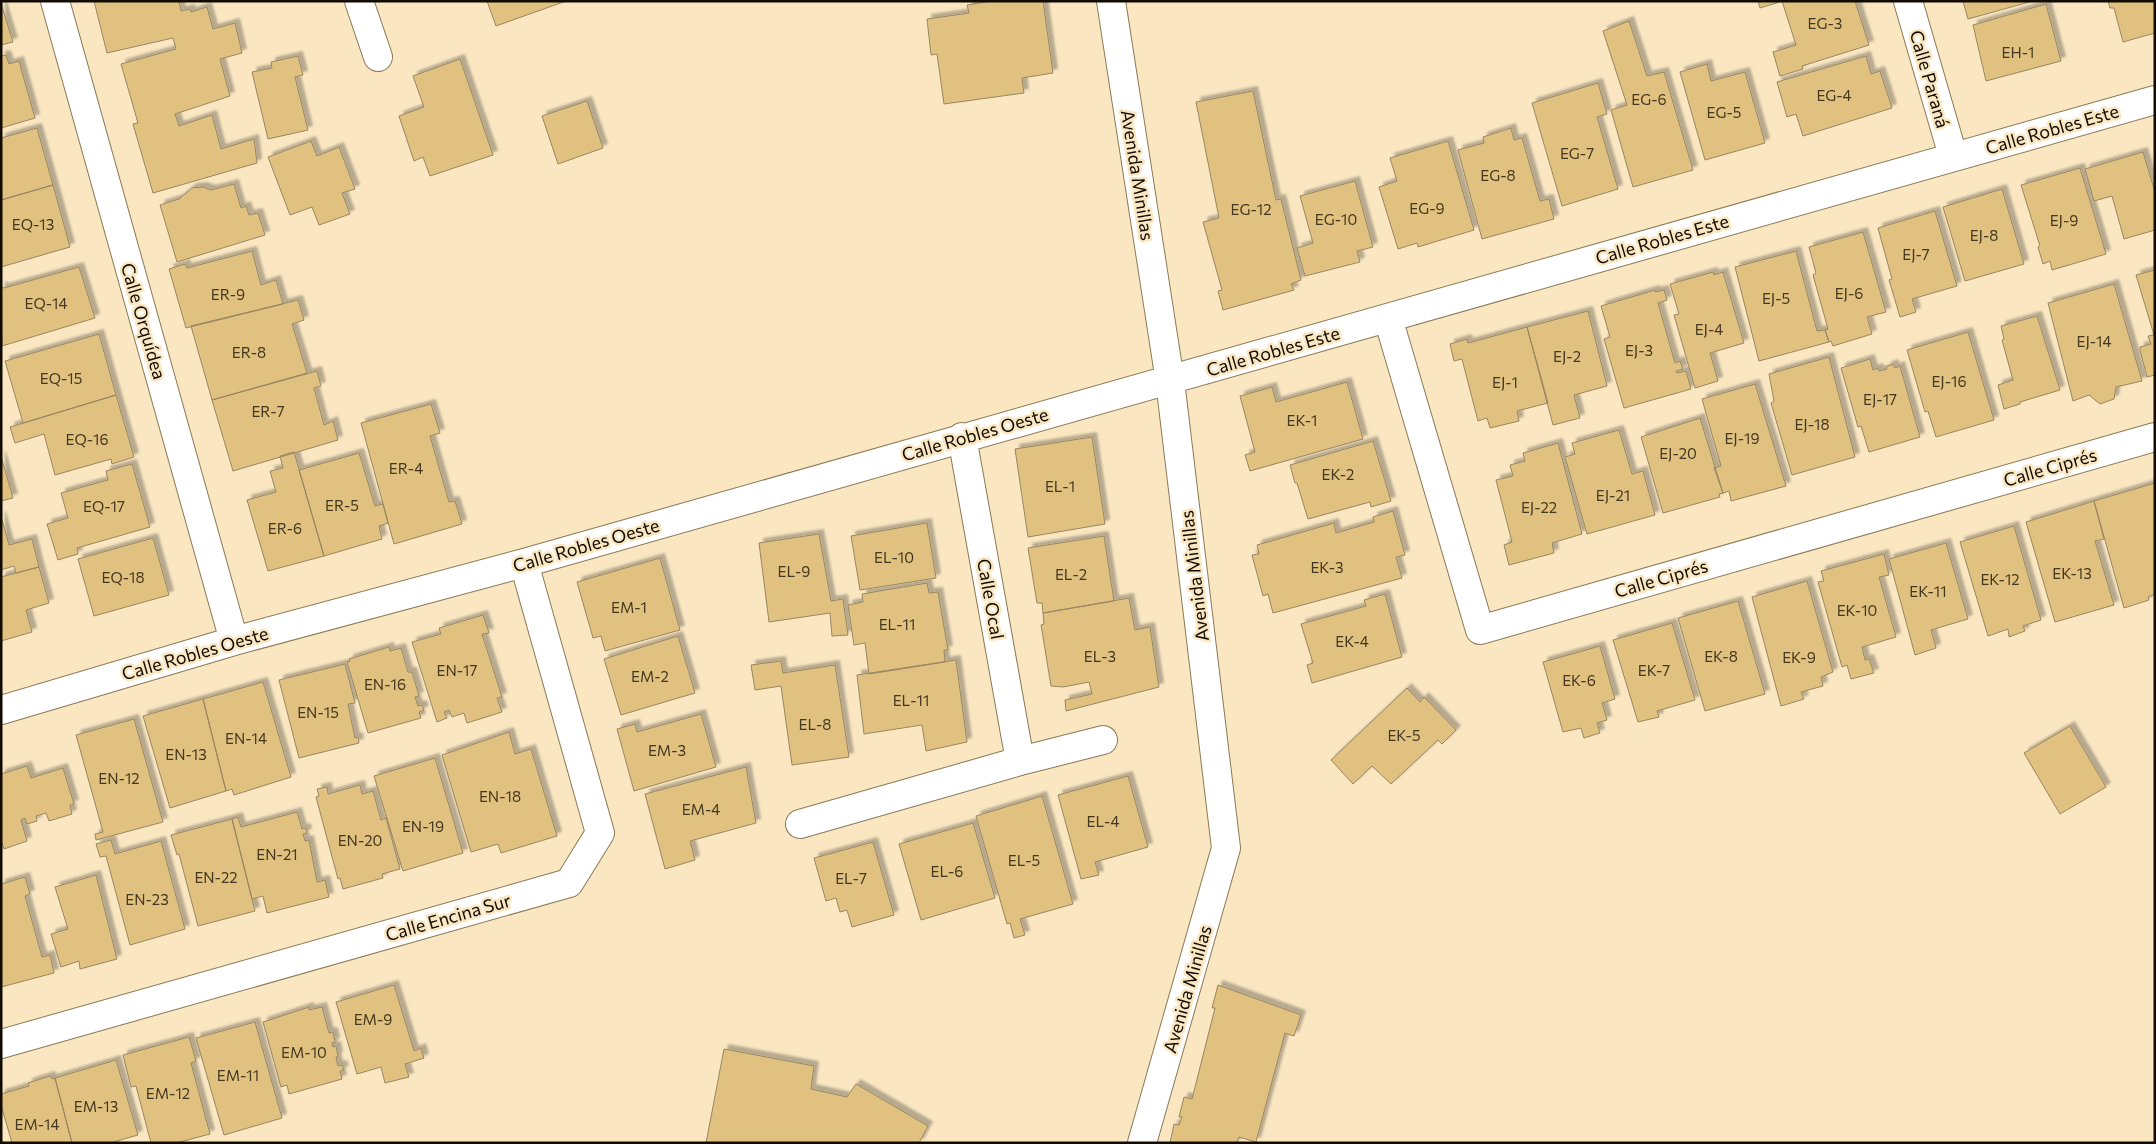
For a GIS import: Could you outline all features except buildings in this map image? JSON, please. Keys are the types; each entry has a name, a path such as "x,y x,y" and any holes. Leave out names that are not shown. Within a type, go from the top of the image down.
{"street":[{"name":"Calle Orquídea","path":"55,1 234,641"},
{"path":"359,1 378,57"},
{"name":"Avenida Minillas","path":"1111,1 1170,380 1226,848 1142,1143"},
{"name":"Calle Paraná","path":"1908,1 1953,156"},
{"name":"Calle Robles Este","path":"1170,380 2155,100"},
{"name":"Calle Ciprés","path":"1388,318 1480,630 2155,437"},
{"name":"Calle Robles Oeste","path":"1,710 234,641 524,563 1170,380"},
{"name":"Calle Ocal","path":"962,438 1020,761"},
{"name":"Calle Encina Sur","path":"1,1044 569,883 600,834 524,563"},
{"path":"800,824 1020,761 1103,740"}]}
